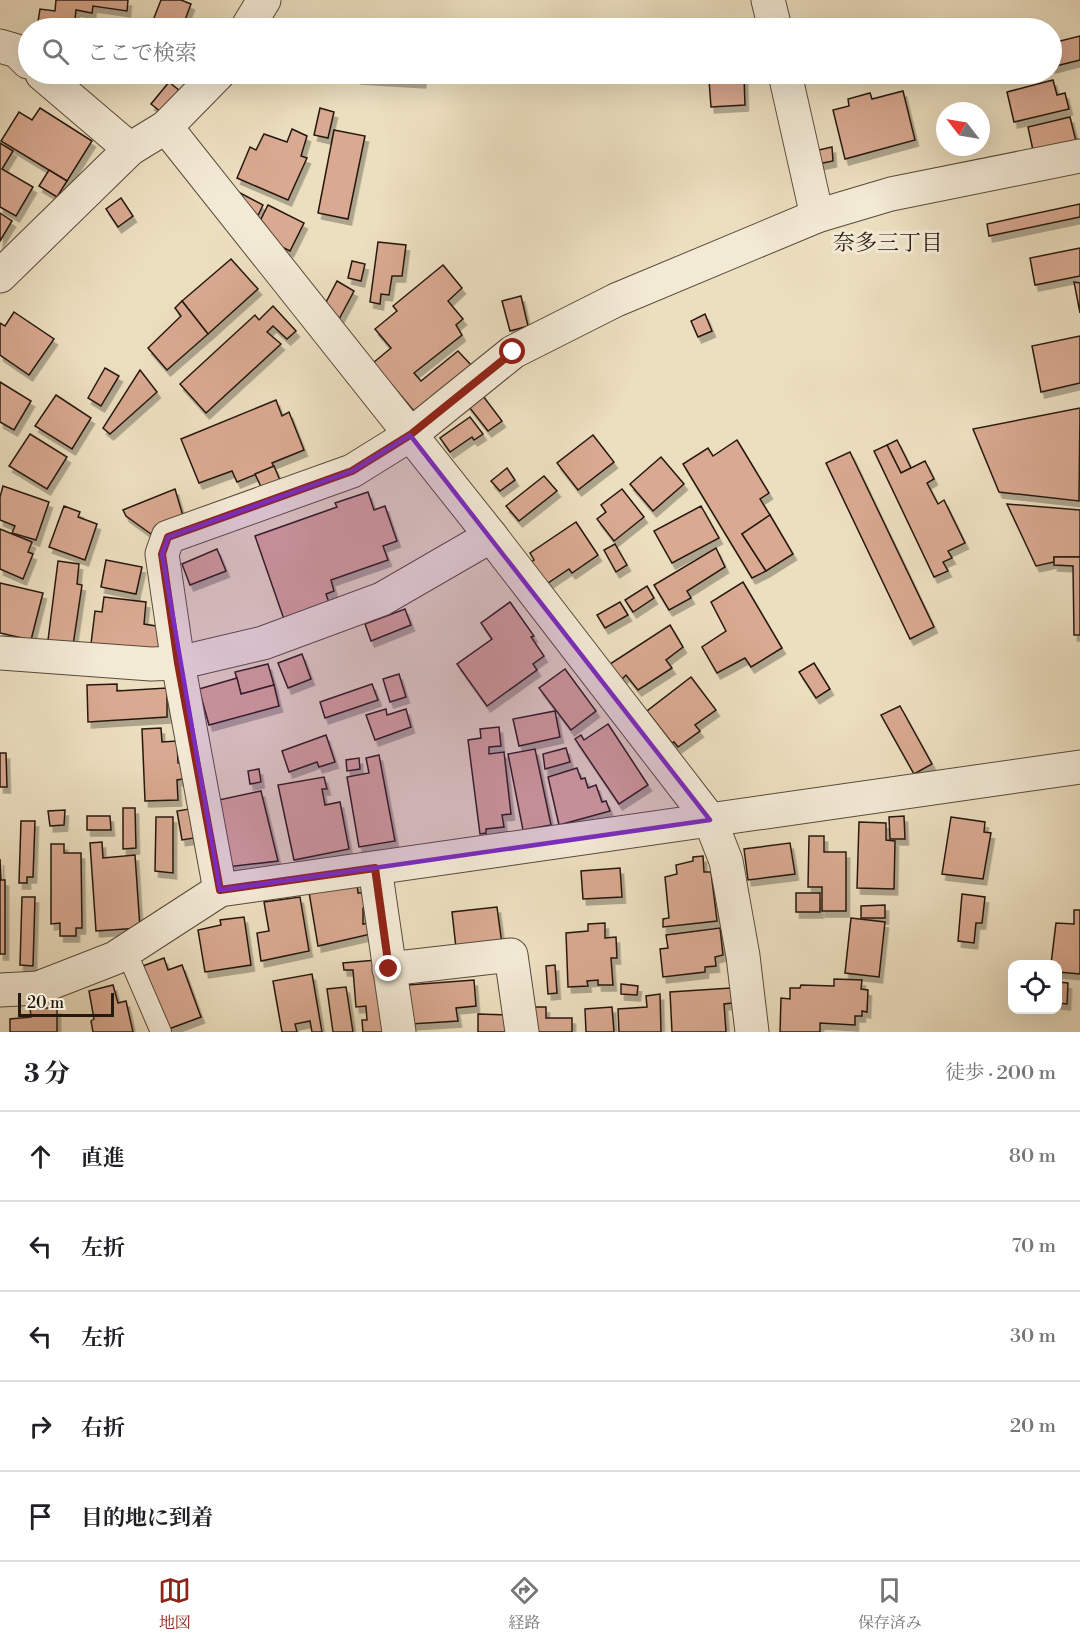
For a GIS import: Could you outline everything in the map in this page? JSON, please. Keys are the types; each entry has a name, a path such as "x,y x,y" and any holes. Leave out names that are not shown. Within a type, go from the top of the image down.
{"street":[{"path":"253,18 264,0"},
{"path":"768,0 772,18"},
{"path":"0,46 18,52"},
{"path":"54,84 130,149"},
{"path":"0,276 130,149 166,127 208,84"},
{"path":"787,84 817,216"},
{"path":"166,127 491,536 710,820 726,861 743,956 752,1032"},
{"path":"220,890 178,663 162,554 168,537 352,471 410,435 513,352 616,300 817,216 891,194 1080,156"},
{"path":"0,653 151,664 178,663 263,643 382,599 491,536"},
{"path":"0,990 38,988 115,958 220,890 1080,767"},
{"path":"375,868 399,1032"},
{"path":"389,969 511,955 522,1032"}],"lane":[{"path":"126,951 160,1032"}],"highlighted area":[{"path":"410,435 710,820 220,890 162,554 168,537 352,471"}],"building":[{"path":"56,0 128,0 127,11 93,6 92,13 76,10 75,18 39,18 40,9 55,11"},
{"path":"161,0 181,0 191,4 186,18 154,18"},
{"path":"1080,36 1080,60 1062,64 1062,40"},
{"path":"167,84 171,84 185,95 167,117 151,104"},
{"path":"709,84 744,84 745,105 711,107"},
{"path":"1038,84 1054,84 1057,95 1065,93 1069,109 1014,122 1007,92"},
{"path":"903,91 915,140 845,159 833,110 849,106 848,99 870,93 872,99"},
{"path":"40,108 92,141 67,181 1,141 19,112 32,120"},
{"path":"320,108 334,112 328,138 314,135"},
{"path":"1070,117 1077,145 1034,155 1028,127"},
{"path":"292,129 307,136 301,156 307,158 288,200 237,178 250,147 256,150 264,134 287,142"},
{"path":"334,130 365,136 348,219 318,213"},
{"path":"0,143 13,151 2,169 33,187 16,216 0,207"},
{"path":"832,147 833,161 813,165 810,152"},
{"path":"49,170 67,181 57,197 39,186"},
{"path":"227,186 263,205 252,228"},
{"path":"121,198 133,216 118,227 106,209"},
{"path":"1080,204 1080,217 989,236 987,224"},
{"path":"268,205 304,223 290,251 254,233"},
{"path":"0,213 12,221 0,241"},
{"path":"378,242 406,245 402,276 392,276 389,295 381,294 380,304 370,302"},
{"path":"1080,248 1080,276 1035,285 1030,258"},
{"path":"231,259 258,289 208,334 182,301"},
{"path":"352,261 365,264 361,281 348,278"},
{"path":"443,265 462,288 448,301 463,319 456,325 462,335 414,373 421,381 458,351 471,365 414,411 392,385 386,390 367,368 391,348 375,329 397,311 393,306"},
{"path":"337,281 354,291 338,321 321,312"},
{"path":"1074,282 1080,283 1080,313"},
{"path":"521,296 528,326 510,331 502,301"},
{"path":"182,301 208,334 167,370 148,348 181,316 175,308"},
{"path":"273,306 296,331 287,339 273,326 267,332 281,344 206,413 180,384 255,315 259,320"},
{"path":"14,312 54,339 29,375 0,355 0,323 5,326"},
{"path":"705,314 712,331 698,337 691,321"},
{"path":"1080,336 1080,383 1041,392 1032,346"},
{"path":"105,368 119,376 101,406 88,398"},
{"path":"140,370 157,392 110,434 103,428"},
{"path":"0,382 31,401 14,430 0,422"},
{"path":"480,392 502,421 488,431 466,403"},
{"path":"56,395 91,418 72,449 35,426"},
{"path":"276,400 282,416 289,412 304,450 272,463 274,467 237,482 232,471 199,483 181,439"},
{"path":"1080,408 1079,501 999,492 973,429"},
{"path":"470,417 483,434 474,440 472,437 450,452 440,438"},
{"path":"30,434 67,457 47,489 9,466"},
{"path":"593,435 614,462 578,490 557,463"},
{"path":"737,440 769,493 760,499 770,515 742,534 766,571 752,578 683,464 708,448 713,456"},
{"path":"897,440 911,468 901,473 887,445"},
{"path":"887,445 901,473 925,461 934,479 927,483 938,504 944,500 965,543 948,551 952,558 943,562 948,571 934,577 874,451"},
{"path":"850,452 934,627 910,639 826,463"},
{"path":"661,457 684,484 653,511 630,484"},
{"path":"274,466 282,485 264,493 255,474"},
{"path":"507,468 515,480 500,491 491,481"},
{"path":"544,476 557,491 519,521 506,506"},
{"path":"3,486 49,502 36,540 12,533 15,526 0,520 0,497"},
{"path":"175,489 183,516 171,527 151,534 126,516 123,510"},
{"path":"622,489 644,517 614,541 597,519 606,512 601,505"},
{"path":"368,492 374,510 385,506 397,541 383,546 388,560 331,580 334,591 326,594 331,609 286,625 255,536 337,507 335,503"},
{"path":"1007,504 1080,510 1080,557 1054,557 1054,562 1036,566"},
{"path":"64,506 80,512 78,517 97,524 85,560 49,547"},
{"path":"701,506 719,538 672,563 654,531"},
{"path":"770,515 793,554 766,571 742,534"},
{"path":"576,522 598,555 572,573 569,569 545,585 530,563 534,560 530,553"},
{"path":"0,529 32,542 28,552 33,554 23,579 0,569"},
{"path":"615,544 627,565 616,572 604,550"},
{"path":"716,548 725,567 687,591 691,598 669,610 654,585"},
{"path":"217,549 226,571 190,585 182,564"},
{"path":"1054,557 1080,557 1080,635 1074,635 1073,566 1054,565"},
{"path":"106,560 142,567 136,594 101,587"},
{"path":"58,561 79,564 77,584 82,585 72,652 47,648"},
{"path":"743,582 782,648 751,667 745,658 717,673 702,647 726,631 711,602"},
{"path":"0,583 43,593 31,640 0,633"},
{"path":"647,586 654,598 633,612 625,600"},
{"path":"104,597 146,602 144,624 156,626 166,660 90,652 95,611 102,612"},
{"path":"510,602 534,636 531,637 544,656 533,664 537,670 487,706 457,664 492,639 481,623"},
{"path":"620,602 628,615 605,628 597,615"},
{"path":"405,609 411,625 371,641 365,624"},
{"path":"670,625 683,647 666,660 672,668 638,690 626,675 620,681 610,664"},
{"path":"302,654 311,679 288,688 278,663"},
{"path":"814,663 830,689 816,698 799,672"},
{"path":"268,664 274,685 241,694 235,672"},
{"path":"565,669 596,711 571,730 539,688"},
{"path":"399,674 406,697 390,702 383,679"},
{"path":"691,677 716,710 695,725 700,731 678,747 674,742 672,743 647,711"},
{"path":"237,678 241,694 274,685 279,706 209,725 199,689"},
{"path":"117,684 117,691 167,688 167,717 88,722 87,685"},
{"path":"372,684 378,700 325,718 320,702"},
{"path":"900,706 932,764 914,774 881,715"},
{"path":"386,709 387,715 406,709 411,727 375,740 366,715"},
{"path":"555,711 560,737 519,746 513,719"},
{"path":"608,724 648,785 619,804 575,739 581,735 584,740"},
{"path":"499,727 501,746 489,747 489,754 504,752 511,814 502,815 504,827 486,829 486,833 480,834 468,740 481,738 480,729"},
{"path":"161,728 162,742 177,741 178,763 181,763 183,779 177,780 178,800 145,801 142,729"},
{"path":"326,735 335,762 319,767 317,762 289,772 282,751"},
{"path":"566,748 570,762 545,769 543,754"},
{"path":"535,749 551,825 523,830 508,754"},
{"path":"0,753 6,753 7,787 0,787"},
{"path":"379,755 395,841 359,847 347,777 369,773 366,758"},
{"path":"359,758 360,769 347,771 346,760"},
{"path":"577,768 581,779 585,778 588,788 596,785 602,802 606,801 610,811 559,825 548,777"},
{"path":"259,769 261,782 250,784 248,771"},
{"path":"324,777 327,789 322,789 325,805 340,802 349,849 294,860 278,785"},
{"path":"261,791 278,861 227,867 214,801"},
{"path":"123,808 135,808 136,848 123,849"},
{"path":"189,809 194,838 182,840 177,811"},
{"path":"65,810 64,825 50,826 48,811"},
{"path":"87,816 110,816 111,830 87,830"},
{"path":"904,816 905,839 890,839 889,817"},
{"path":"156,817 173,817 173,873 155,871"},
{"path":"951,817 985,822 984,832 991,833 983,879 942,874"},
{"path":"21,821 35,821 33,877 27,877 27,883 19,883"},
{"path":"859,822 886,823 886,840 895,841 894,889 857,888"},
{"path":"809,836 824,836 824,852 846,852 846,911 822,911 822,887 808,887"},
{"path":"102,842 103,858 135,855 140,928 96,931 90,843"},
{"path":"790,843 795,874 748,880 744,849"},
{"path":"51,844 64,844 64,853 81,853 82,928 76,928 76,936 60,936 60,923 51,924"},
{"path":"703,856 704,872 711,872 717,921 663,927 663,919 669,918 665,877 677,874 676,865 693,861 693,857"},
{"path":"0,859 1,880 5,880 5,954 0,954"},
{"path":"620,868 622,897 583,899 581,871"},
{"path":"357,883 358,893 366,893 368,907 363,908 363,924 369,923 371,934 318,946 309,892"},
{"path":"796,893 820,893 820,912 796,912"},
{"path":"962,894 985,897 982,923 976,923 974,943 958,941"},
{"path":"22,897 35,897 33,966 20,965"},
{"path":"300,897 309,951 261,961 257,933 269,931 264,902"},
{"path":"885,905 885,918 861,918 861,906"},
{"path":"497,907 503,952 457,957 452,912"},
{"path":"1074,910 1080,910 1080,974 1062,972 1062,960 1051,960 1056,923 1074,924"},
{"path":"244,917 251,965 205,972 198,930 221,925 220,920"},
{"path":"851,918 885,922 879,977 845,973"},
{"path":"605,923 605,938 616,937 617,958 611,958 613,985 598,985 598,980 587,981 588,986 568,987 566,933 588,931 588,924"},
{"path":"720,928 723,955 715,957 716,966 705,967 705,972 663,977 660,949 668,948 666,935"},
{"path":"164,958 168,970 182,965 201,1017 166,1030 143,966"},
{"path":"376,960 384,1032 363,1032 362,1020 367,1020 366,1006 356,1007 353,970 344,970 343,963"},
{"path":"555,965 557,993 548,994 546,966"},
{"path":"312,974 322,1032 312,1032 310,1021 295,1024 297,1032 282,1032 273,981"},
{"path":"834,979 862,980 861,989 868,990 867,1012 862,1011 862,1016 855,1016 855,1025 820,1023 820,1032 780,1032 781,998 790,999 790,988 800,988 801,985 834,986"},
{"path":"474,980 476,1006 456,1008 458,1021 411,1024 408,985"},
{"path":"1062,982 1068,983 1067,1004 1062,1003"},
{"path":"621,984 638,986 637,995 621,994"},
{"path":"113,985 118,1003 126,1001 133,1032 93,1032 91,1021 94,1019 89,991"},
{"path":"346,987 353,1032 333,1032 327,989"},
{"path":"731,988 732,1003 724,1004 726,1032 672,1032 670,992"},
{"path":"660,994 661,1032 619,1032 618,1009 647,1007 646,996"},
{"path":"526,1007 546,1007 546,1018 572,1018 572,1032 526,1032"},
{"path":"612,1007 614,1032 586,1032 585,1009"},
{"path":"30,1008 57,1008 57,1032 10,1032 10,1019 31,1017"},
{"path":"478,1014 508,1015 508,1032 478,1032"}],"district":[{"name":"奈多三丁目","path":"888,243"}],"route":[{"path":"389,969 375,868 220,890 178,663 162,554 168,537 352,471 410,435 513,352"}]}
